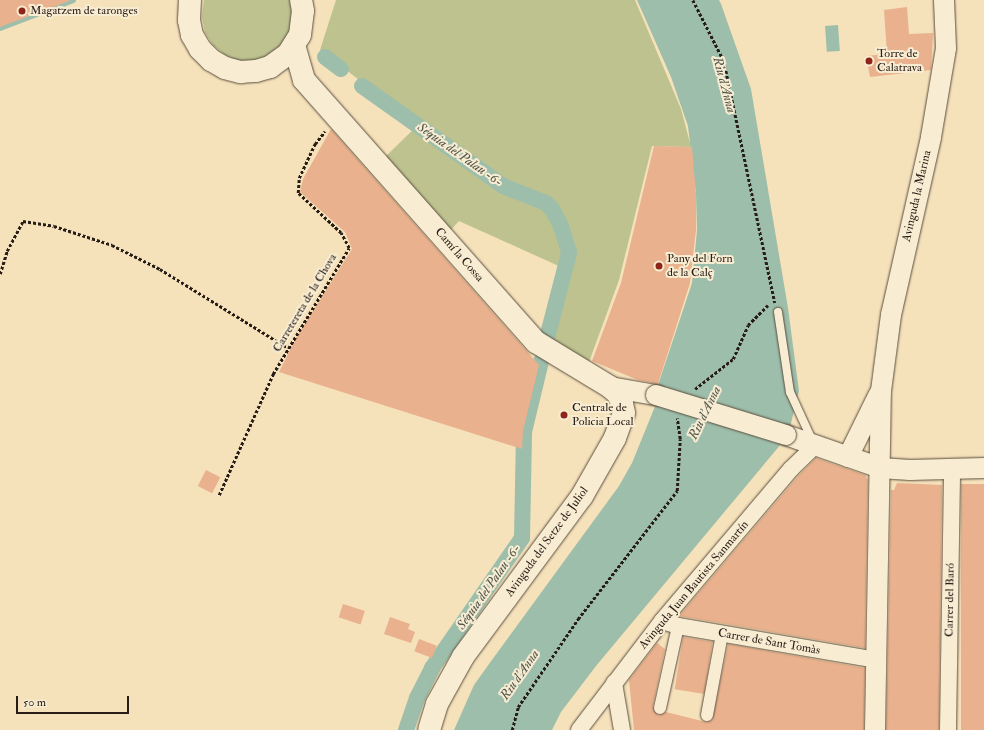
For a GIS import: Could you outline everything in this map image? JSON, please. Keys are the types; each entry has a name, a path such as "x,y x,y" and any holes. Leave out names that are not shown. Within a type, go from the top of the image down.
{"main road":[{"path":"190,0 188,20 192,35 200,49 211,60 225,68 240,72 270,67 280,61 294,45 300,34 304,4"},
{"name":"Camí la Cossa","path":"294,45 304,80 536,342 610,387 618,394 624,413"},
{"name":"Camí la Cossa","path":"270,67 304,80"},
{"name":"Avinguda del Setze de Juliol","path":"429,730 450,678 582,496 615,438 624,413"}],"street":[{"name":"Avinguda la Marina","path":"880,391 891,315 931,137 946,48 944,0"},
{"path":"610,387 653,395 786,435 880,468 952,470 984,468"},
{"path":"848,457 880,391"},
{"path":"875,730 880,391"},
{"path":"624,413 653,395"},
{"name":"Avinguda Juan Bautista Sanmartín","path":"580,730 662,621 791,469 815,446"},
{"name":"Carrer del Baró","path":"948,730 952,470"},
{"name":"Carrer de Sant Tomàs","path":"662,621 678,626 876,660"},
{"path":"660,708 678,626"},
{"path":"707,715 722,634"},
{"path":"614,683 622,730"}],"lane":[{"path":"778,312 790,392 815,446"}],"path":[{"path":"693,0 724,61 774,301 778,312"},
{"name":"Carretereta de la Chova","path":"219,495 273,374 349,248 341,233 298,193 299,178 315,144 336,116"},
{"path":"0,274 7,251 23,221 54,226 112,245 160,269 288,348"},
{"path":"689,393 719,373 733,359 748,325 774,301"},
{"path":"512,730 518,707 578,619 677,491 680,439 676,417 680,411"}],"shaded area":[{"path":"204,0 291,0 294,6 290,36 281,48 268,57 254,61 239,61 225,55 213,45 205,32 202,17"},
{"path":"336,0 635,0 681,109 691,147 652,146 619,280 589,362 540,333 561,267 459,221 449,232 382,160 418,125 320,50"}],"water":[{"name":"Riu d'Anna","path":"637,0 719,0 751,89 788,308 799,391 789,431 657,388 692,283 697,230 696,194 688,126 671,77"},
{"path":"838,25 840,51 827,52 825,26"},
{"name":"Riu d'Anna","path":"656,404 781,444 596,666 561,712 552,730 454,730 474,685 619,486 632,463"}],"building":[{"name":"Magatzem de taronges","path":"0,0 69,0 69,1 0,27"},
{"path":"907,7 909,34 933,33 931,70 870,77 866,56 887,54 884,10"},
{"path":"331,129 539,365 523,431 522,449 279,372 296,338 352,249 345,232 300,192 303,179"},
{"name":"Pany del Forn de la Calç","path":"654,146 692,147 696,195 696,230 690,283 658,384 638,380 592,361 621,283"},
{"path":"816,458 865,475 868,480 865,648 679,616 798,476"},
{"path":"206,470 220,477 212,493 198,486"},
{"path":"897,483 942,485 939,730 886,730 891,490 894,490"},
{"path":"961,484 984,484 984,730 961,730"},
{"path":"343,604 365,611 361,624 339,617"},
{"path":"390,617 410,624 408,629 415,632 411,643 384,634"},
{"path":"683,637 713,642 704,694 675,689"},
{"path":"419,639 437,646 432,658 414,651"},
{"path":"657,643 665,649 653,706 658,715 666,712 706,722 712,720 728,644 865,668 864,730 634,730 629,680"}],"waterway":[{"path":"0,28 73,0"},
{"name":"Séquia del Palau -6-","path":"325,57 341,69"},
{"name":"Séquia del Palau -6-","path":"362,86 503,186 546,203 552,209 561,226 569,253 548,334"},
{"name":"Séquia del Palau -6-","path":"406,730 417,698 432,668 522,538 524,432 541,361"}],"place":[{"name":"Magatzem de taronges","path":"22,11"},
{"name":"Torre de Calatrava","path":"869,61"},
{"name":"Pany del Forn de la Calç","path":"659,266"},
{"name":"Centrale de Policia Local","path":"564,415"}]}
